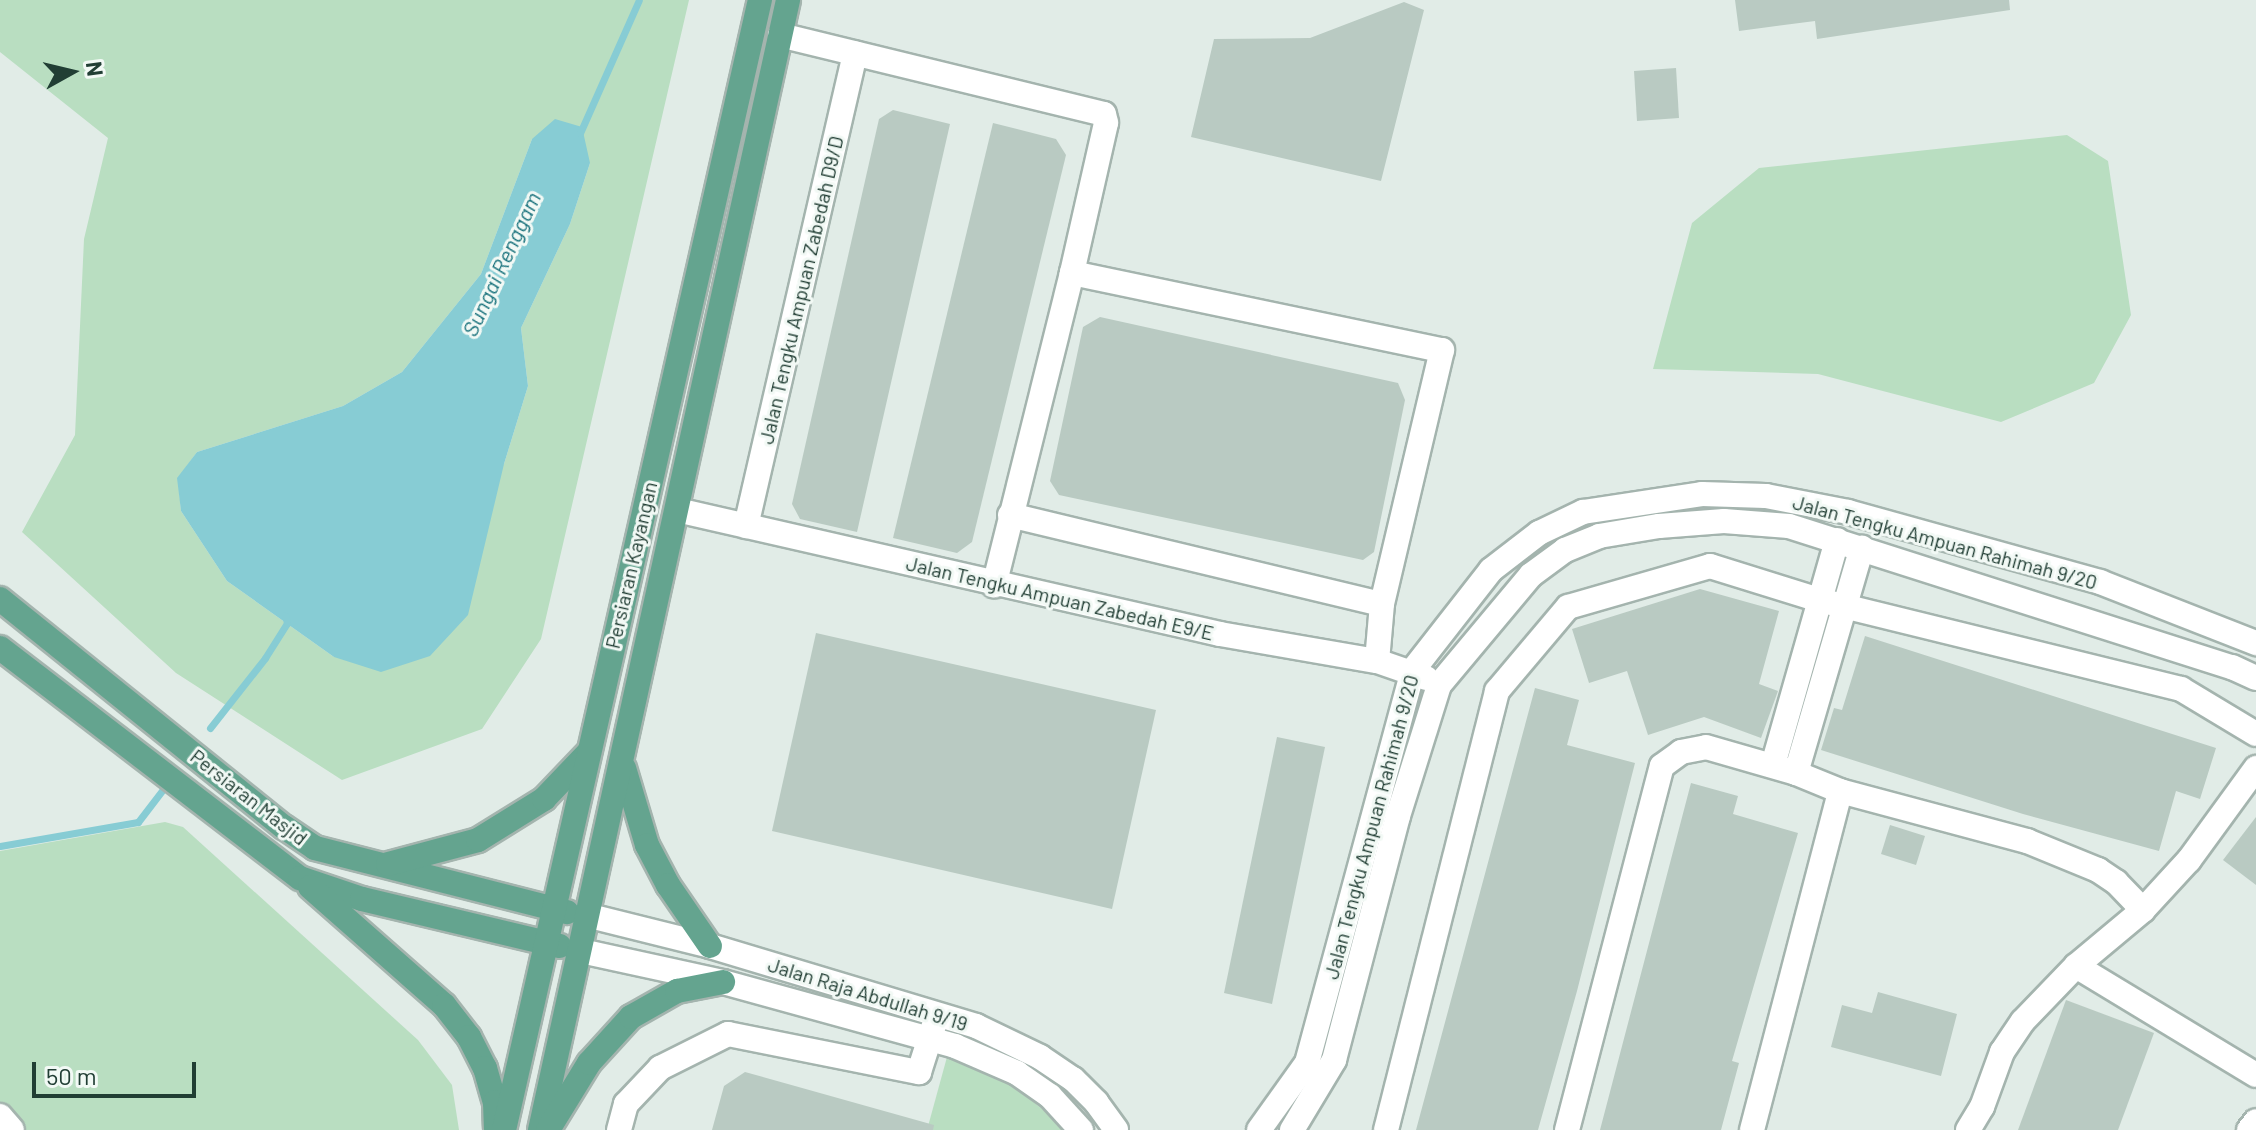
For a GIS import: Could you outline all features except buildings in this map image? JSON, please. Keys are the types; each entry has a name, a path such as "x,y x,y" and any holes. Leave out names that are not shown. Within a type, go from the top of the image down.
{"main road":[{"name":"Persiaran Kayangan","path":"504,1130 760,0"},
{"name":"Persiaran Kayangan","path":"540,1130 590,916 788,0"},
{"name":"Persiaran Masjid","path":"0,599 284,827 315,848 554,910 590,916"},
{"name":"Persiaran Masjid","path":"0,648 300,878 362,899 581,951"},
{"path":"382,866 478,840 544,799 588,753"},
{"path":"623,761 635,814 647,845 668,885 710,946"},
{"path":"300,878 444,1005 469,1037 485,1068 495,1102 496,1130"},
{"path":"548,1130 589,1063 631,1017 677,991 723,982"}],"street":[{"path":"780,35 1104,114 1106,123 1072,273 994,585"},
{"name":"Jalan Tengku Ampuan Zabedah D9/D","path":"746,526 855,53"},
{"path":"1072,273 1442,350 1382,604 1377,661"},
{"name":"Jalan Tengku Ampuan Rahimah 9/20","path":"1259,1130 1307,1063 1413,670 1491,570 1539,533 1583,512 1702,494 1766,496 1848,512 2100,582 2256,643"},
{"name":"Jalan Tengku Ampuan Zabedah E9/E","path":"677,510 994,585 1220,634 1377,661 1413,670 1439,685"},
{"path":"1010,515 1382,604"},
{"name":"Jalan Tengku Ampuan Rahimah 9/20","path":"1292,1130 1334,1060 1398,816 1439,685 1531,575 1565,550 1599,536 1659,526 1724,521 1789,526 2218,662 2256,678"},
{"path":"1773,765 1837,540"},
{"path":"1796,773 1862,547"},
{"path":"1386,1130 1497,691 1568,607 1710,566 1819,600 2181,689 2256,734"},
{"path":"1567,1130 1662,766 1681,752 1706,747 1773,765 1840,791 2027,841 2098,870 2116,882 2143,910"},
{"path":"1968,1130 1982,1107 2002,1052 2023,1021 2076,966 2143,910 2228,811 2256,768"},
{"path":"1752,1130 1840,791"},
{"name":"Jalan Raja Abdullah 9/19","path":"590,916 710,946 976,1026 1040,1057 1073,1079 1096,1102 1116,1130"},
{"name":"Jalan Raja Abdullah 9/19","path":"581,951 723,982 930,1039 1017,1073 1050,1096 1081,1130"},
{"path":"2076,966 2256,1075"},
{"path":"619,1130 626,1104 660,1068 728,1034 919,1072 937,1015"},
{"path":"0,1116 12,1130"},
{"path":"2249,1130 2256,1121"}],"green space":[{"path":"0,0 689,0 541,639 482,729 342,780 176,673 22,532 75,435 84,239 108,138 0,52","holes":["532,139 590,163 570,224 521,328 528,386 504,464 334,657 227,581 181,511 178,478 197,452 343,406 402,372 481,274"]},
{"path":"2067,135 2108,161 2131,315 2094,383 2001,422 1818,374 1653,369 1692,223 1759,168"},
{"path":"165,822 183,827 418,1040 452,1085 459,1130 6,1130 0,1124 0,851"},
{"path":"947,1057 989,1073 1023,1093 1067,1130 927,1130"}],"water":[{"path":"555,119 582,127 590,163 570,224 521,328 528,386 504,464 468,615 430,656 381,672 334,657 227,581 181,511 177,478 197,452 343,406 402,372 481,274 532,139"}],"waterway":[{"name":"Sungai Renggam","path":"580,133 639,0"},
{"name":"Sungai Renggam","path":"210,728 265,658 287,623 285,615"},
{"name":"Sungai Renggam","path":"0,846 138,822 164,788"}]}
